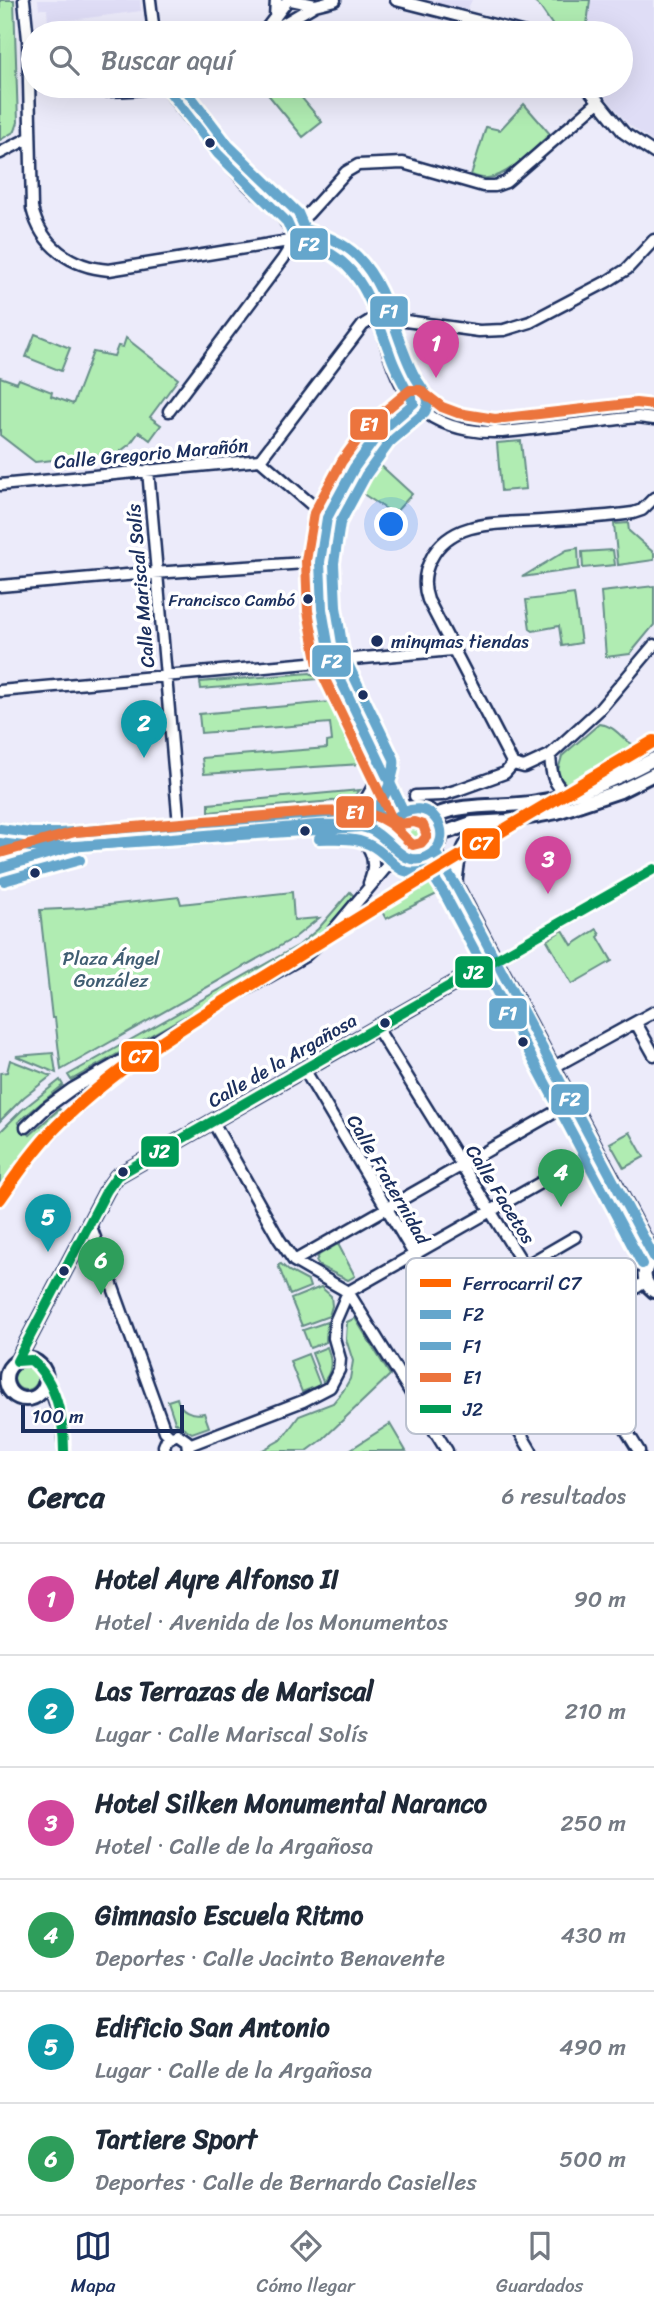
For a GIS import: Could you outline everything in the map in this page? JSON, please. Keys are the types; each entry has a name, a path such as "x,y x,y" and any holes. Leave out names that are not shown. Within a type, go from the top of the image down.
{"main road":[{"path":"435,816 449,809 508,806 568,795 617,779 654,760"},
{"path":"441,834 462,825 546,815 620,791 654,774"},
{"path":"423,808 435,816 441,834 434,851 428,856 413,859 395,848 390,828 392,821 403,810 423,808"},
{"path":"434,851 456,886 654,1257 647,1264 644,1273 650,1287"},
{"name":"Calle de la Argañosa","path":"17,1361 117,1176 495,960"},
{"path":"34,1329 33,1350 46,1376 45,1385 41,1393 28,1400 20,1399 8,1391 3,1379 7,1370 17,1361 26,1359 38,1363"}],"street":[{"path":"24,0 26,21"},
{"path":"150,0 153,21"},
{"path":"275,19 276,0"},
{"path":"275,19 289,0 318,4"},
{"path":"289,21 318,4 334,0"},
{"path":"396,0 478,21"},
{"path":"30,98 32,208 39,230 61,254 83,266 109,270 128,268 295,240 331,252 353,271 366,290 397,376 414,403 435,419 454,427 495,433 638,416 654,419"},
{"path":"174,98 212,146 290,227 295,240"},
{"path":"595,98 624,133 654,153"},
{"path":"290,227 308,214 346,172 358,165 403,163 483,186 506,182 598,102"},
{"path":"0,153 29,138"},
{"path":"169,411 295,240"},
{"path":"260,460 363,325 376,317 479,331 504,330 530,322 608,281 627,269 654,240"},
{"path":"403,810 331,660 322,609 320,562 327,518 354,468 379,433 414,403"},
{"name":"Calle Gregorio Marañón","path":"0,485 260,460 327,518"},
{"name":"Calle Mariscal Solís","path":"148,470 179,825"},
{"path":"513,764 427,598 426,571 432,556 448,537 468,528 633,513 642,510 654,498"},
{"path":"0,586 157,572 320,562"},
{"path":"513,764 524,766 550,755 600,709 654,645"},
{"path":"0,691 452,650"},
{"path":"550,755 551,776 561,791 568,795"},
{"path":"415,796 442,795 458,790 505,773 513,764"},
{"path":"358,813 381,765"},
{"path":"2,830 59,834 358,813 380,816 392,821"},
{"path":"456,886 460,852 464,843 485,822"},
{"path":"1,868 71,847 317,825 373,830 395,848 363,896 331,933 304,956 72,1089 26,1127"},
{"path":"350,826 370,848 374,863 373,873 363,896"},
{"path":"1,868 11,849 2,830"},
{"name":"Calle de la Argañosa","path":"495,960 654,869"},
{"path":"552,1069 654,1012"},
{"path":"636,1023 654,1055"},
{"name":"Calle Facetos","path":"377,1028 521,1258"},
{"name":"Calle Fraternidad","path":"304,1069 415,1258"},
{"path":"295,1261 571,1103"},
{"path":"214,1122 279,1239 295,1261 348,1292 406,1385"},
{"path":"408,1258 547,1179"},
{"path":"90,1224 165,1431 170,1436 181,1436 188,1448 325,1392 339,1370 340,1359 334,1338 335,1322 348,1292 406,1259"},
{"path":"538,1258 575,1237"},
{"path":"46,1376 62,1423 64,1451"},
{"path":"437,1434 447,1451"},
{"name":"Calle Fraternidad","path":"521,1434 531,1451"},
{"name":"Calle Facetos","path":"629,1434 639,1451"},
{"path":"164,1451 165,1442 170,1436"}],"shaded area":[{"path":"38,0 140,0 141,11 48,21 47,9 39,9"},
{"path":"417,0 472,0 466,12"},
{"path":"590,0 654,0 654,143 628,124 606,98 633,98 633,21 587,21"},
{"path":"61,1110 70,1120 31,1162 0,1208 0,1189"}],"green space":[{"path":"0,0 14,0 18,122 15,131 0,140"},
{"path":"532,0 590,0 587,21 550,21"},
{"path":"271,98 302,98 322,122 303,137"},
{"path":"524,104 550,134 503,173 485,178 471,175 486,127 500,130"},
{"path":"311,230 339,237 338,241 348,245 351,243 362,259 366,257 369,261 361,265 349,254"},
{"path":"35,334 70,348 61,371 26,357"},
{"path":"126,338 178,379 150,417 161,425 150,440 139,432 130,444 118,453 35,462 0,435 0,377 17,383 19,379 73,404 93,352 114,356 118,346 123,347"},
{"path":"521,441 526,489 501,491 497,443"},
{"path":"376,461 412,494 394,514 357,490"},
{"path":"628,523 629,531 654,553 654,560 618,565 614,524"},
{"path":"578,548 579,569 522,577 567,550"},
{"path":"613,550 615,565 583,568 582,552"},
{"path":"654,586 654,625 630,654 606,657 601,592"},
{"path":"574,594 581,643 562,646 559,626 533,631 530,629 526,600"},
{"path":"310,673 319,679 201,689 200,682"},
{"path":"330,702 361,764 204,774 202,758 327,748 327,742 332,741 330,723 201,733 199,714"},
{"path":"599,724 607,726 636,745 654,741 654,751 600,778 567,785 557,774 562,756"},
{"path":"360,790 353,797 343,800 209,812 209,804"},
{"path":"415,818 426,823 431,834 426,845 415,850 404,845 399,834 404,823"},
{"path":"422,880 430,882 437,894 386,919 379,906 383,901 403,885"},
{"name":"Plaza Ángel González","path":"292,892 294,920 319,918 294,938 61,1070 55,1018 52,1018 40,910 179,897 181,904"},
{"path":"350,892 354,896 322,934 301,951 71,1080 68,1075 299,945 318,929"},
{"path":"597,929 600,935 598,937 612,961 572,984 547,940 563,930 572,945"},
{"path":"53,1053 56,1073 16,1056"},
{"path":"10,1060 51,1076 24,1097 0,1121 0,1073 7,1072"},
{"path":"60,1080 63,1085 18,1122 30,1135 61,1110 0,1189 0,1132 22,1110"},
{"path":"630,1132 644,1157 624,1168 610,1143"},
{"path":"338,1244 355,1276 348,1280 319,1266 316,1261 319,1255"},
{"path":"281,1264 308,1281 310,1287 290,1295 278,1265"},
{"path":"321,1287 331,1296 329,1316 302,1326 291,1299"},
{"path":"355,1318 390,1375 307,1451 261,1451 282,1439 299,1416 333,1403 343,1391 350,1379 353,1361 346,1339 347,1322"},
{"path":"327,1322 326,1342 310,1348 303,1330"},
{"path":"327,1347 331,1365 323,1382 312,1353"},
{"path":"308,1354 320,1385 302,1392 290,1361"},
{"path":"26,1366 34,1370 38,1378 34,1386 26,1390 18,1386 14,1378 18,1370"},
{"path":"177,1398 180,1406 187,1411 204,1413 209,1427 192,1433 175,1422 168,1401"},
{"path":"390,1424 406,1451 348,1451"}],"rail line":[{"name":"C7","path":"0,1199 26,1162 55,1128 82,1102 140,1056 385,902 654,741"}],"transit line":[{"name":"F2","path":"174,98 218,154 287,222 295,240 326,251 351,270 374,310 395,367 414,403 379,433 354,468 327,518 320,562 322,609 331,660 403,810"},
{"name":"F1","path":"0,843 60,847 361,827 379,807 392,775 394,759 344,656 336,607 334,563 340,523 366,475 389,443 425,412 427,398 406,358 384,297 368,269 346,247 305,229 298,213 228,145 192,98"},
{"name":"E1","path":"0,853 75,832 332,811 380,818 413,845 421,843 427,836 423,825 414,822 400,824 391,817 318,665 308,611 306,561 314,513 342,461 369,424 410,390 420,390 442,407 458,413 495,419 636,403 654,405"},
{"name":"F2","path":"0,829 59,833 342,812 380,816 392,821 406,812 418,809 429,812 441,829 441,840 436,849 426,857 418,859 403,855 371,830 351,825 317,825 71,847 0,868"},
{"name":"F1","path":"319,839 356,840 377,849 401,870 429,870 444,893 642,1264"},
{"name":"F2","path":"434,851 456,886 654,1257"},
{"name":"F1","path":"4,881 80,860"},
{"name":"J2","path":"17,1361 107,1190 117,1176 654,869"},
{"name":"J2","path":"17,1361 31,1360 47,1378 57,1401 64,1451"}],"place":[{"name":"Hotel Ayre Alfonso II","path":"436,378"},
{"name":"Francisco Cambó","path":"308,599"},
{"name":"minymas tiendas","path":"377,641"},
{"name":"Las Terrazas de Mariscal","path":"144,758"},
{"name":"Hotel Silken Monumental Naranco","path":"548,894"},
{"name":"Gimnasio Escuela Ritmo","path":"561,1207"},
{"name":"Edificio San Antonio","path":"48,1252"},
{"name":"Tartiere Sport","path":"101,1295"}]}
